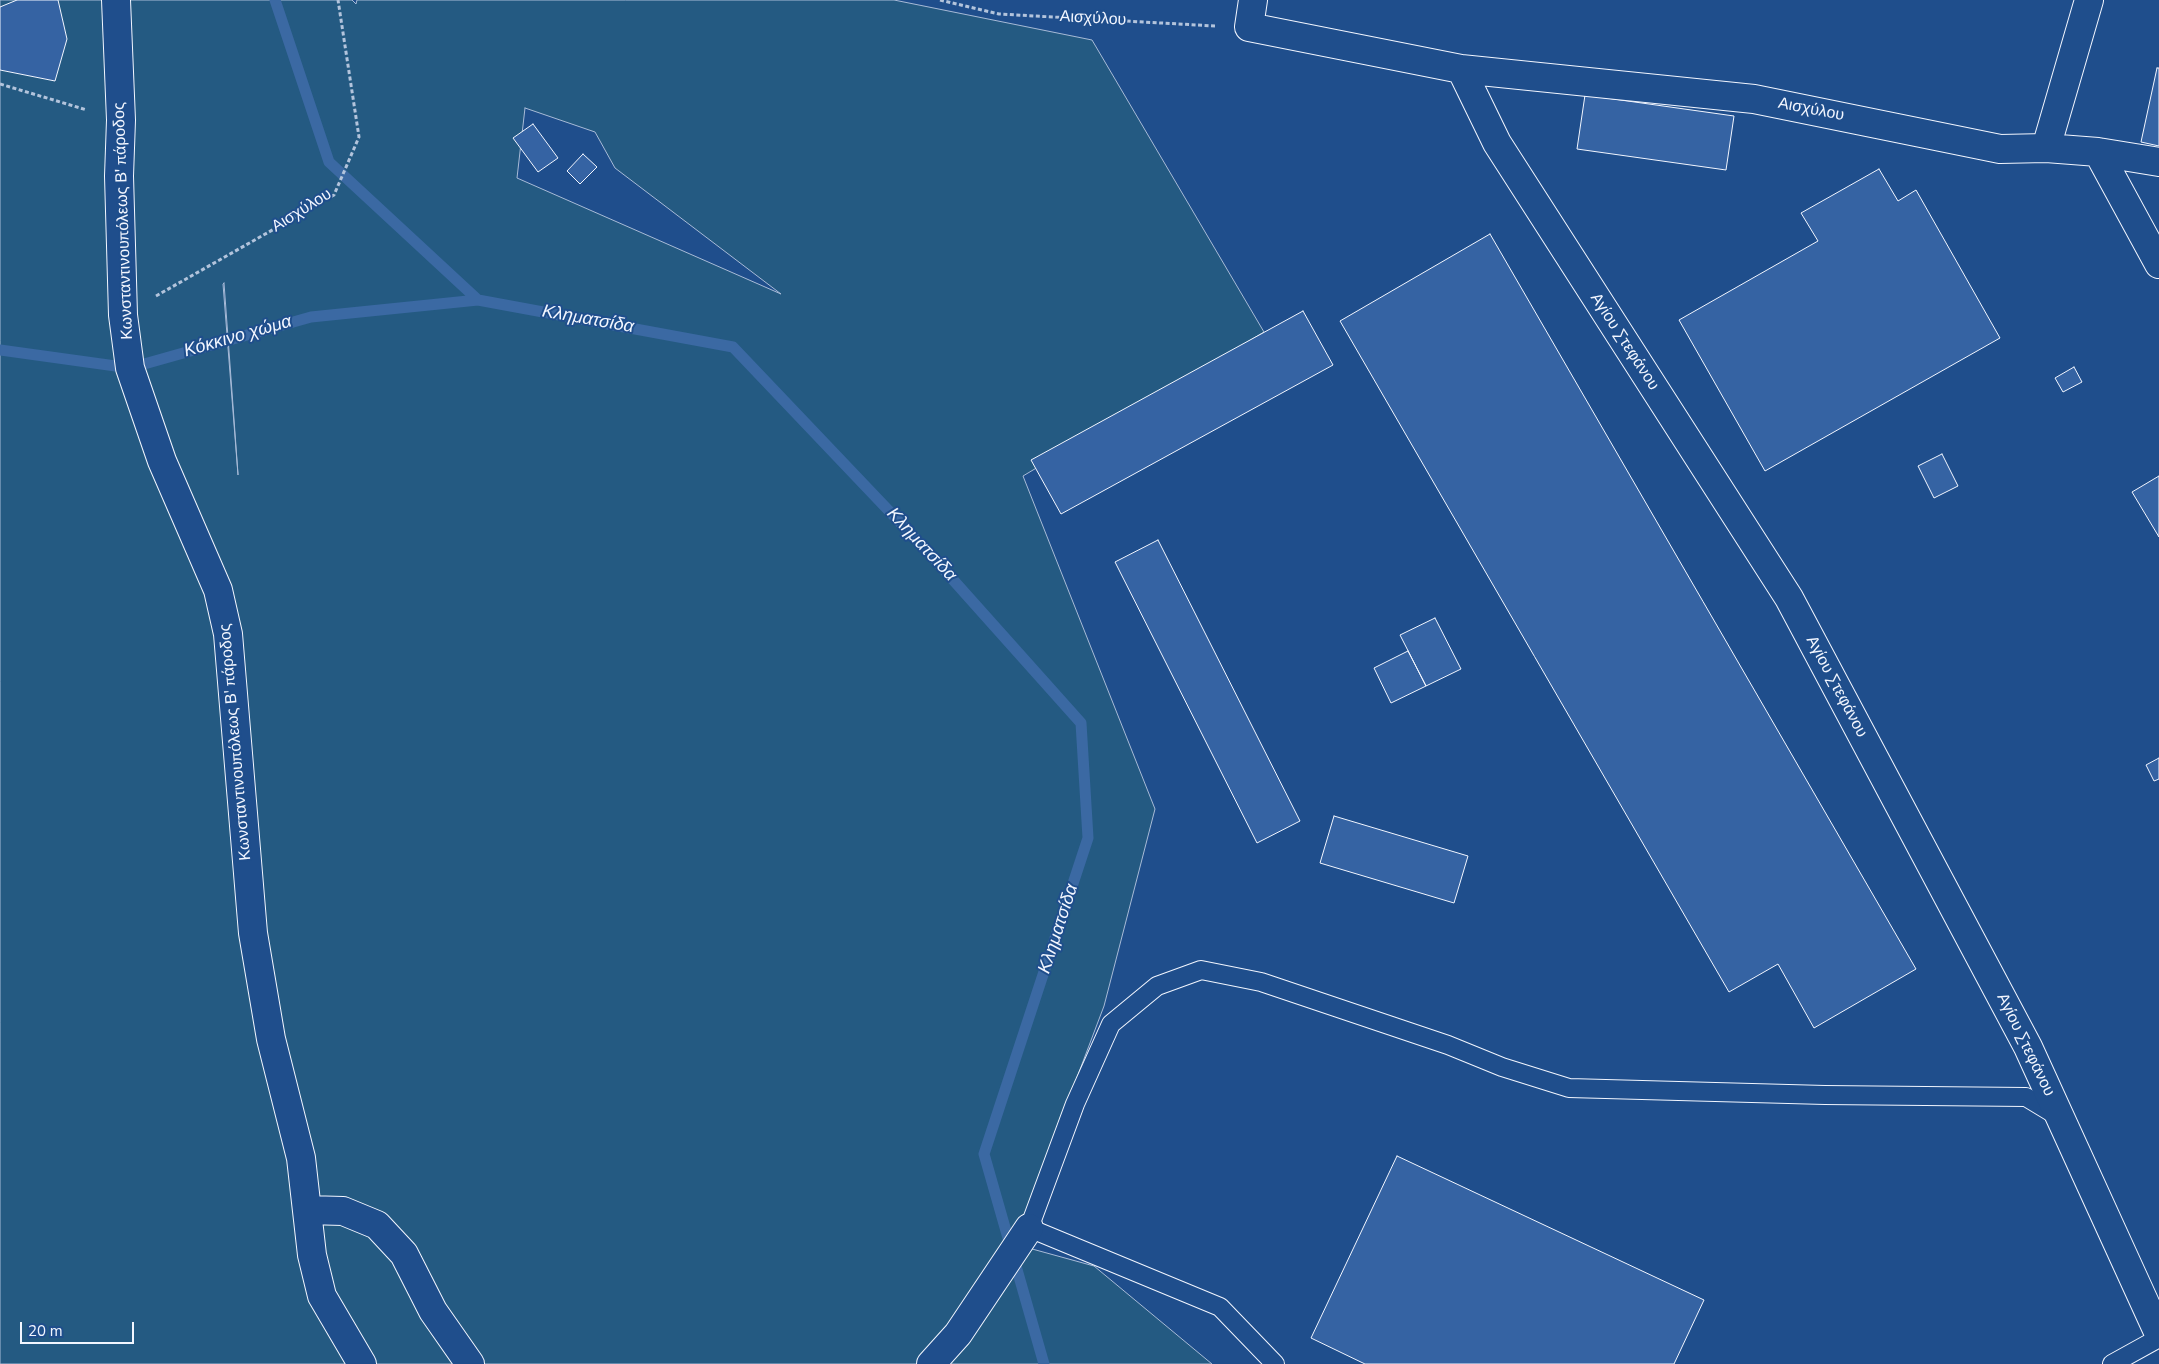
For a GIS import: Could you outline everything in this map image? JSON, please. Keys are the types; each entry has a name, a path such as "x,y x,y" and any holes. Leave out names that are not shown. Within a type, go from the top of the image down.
{"street":[{"name":"Κωνσταντινουπόλεως Β' πάροδος","path":"116,0 121,120 119,176 123,315 130,368 162,461 218,590 228,634 253,933 271,1039 300,1158 312,1255 322,1296 362,1364"},
{"path":"1248,27 1253,0"},
{"path":"2046,148 2089,0"},
{"name":"Αισχύλου","path":"1248,27 1460,69 1754,99 2000,149 2046,148 2098,152 2159,162"},
{"name":"Αγίου Στεφάνου","path":"1460,69 1497,144 1789,598 2028,1047 2159,1336"},
{"path":"2098,152 2159,264"},
{"path":"307,1210 343,1210 377,1225 404,1254 432,1311 470,1364"},
{"path":"931,1364 958,1334 1029,1228"}],"lane":[{"path":"1275,1364 1220,1307 1029,1228 1074,1104 1111,1024 1157,986 1201,970 1261,982 1448,1046 1502,1067 1569,1088 1825,1095 2026,1097 2059,1117"},
{"path":"2112,1364 2159,1336"}],"path":[{"name":"Αισχύλου","path":"123,315 334,195 359,137 338,0"},
{"name":"Αισχύλου","path":"940,0 999,14 1248,27"},
{"path":"0,84 121,120"}],"shaded area":[{"path":"0,0 352,0 356,4 357,0 894,0 1092,40 1264,332 1023,476 1155,809 1104,1006 1014,1244 1094,1266 1212,1364 0,1364","holes":["525,108 595,132 615,168 781,294 517,178","223,284 238,474 238,475"]}],"building":[{"path":"17,0 58,0 67,39 55,81 0,70 0,7"},
{"path":"2157,68 2159,68 2159,146 2141,142"},
{"path":"1585,95 1734,116 1726,170 1577,149"},
{"path":"533,124 558,158 538,172 513,138"},
{"path":"583,154 597,167 580,184 567,171"},
{"path":"1879,169 1898,201 1916,190 2000,338 1765,471 1679,320 1818,241 1801,213"},
{"path":"1490,234 1916,969 1814,1028 1778,964 1729,992 1340,321"},
{"path":"1303,311 1333,365 1061,514 1031,460"},
{"path":"2074,367 2082,382 2063,392 2055,378"},
{"path":"1942,454 1958,486 1934,498 1918,466"},
{"path":"2159,476 2159,537 2132,492"},
{"path":"1158,540 1300,821 1257,843 1115,562"},
{"path":"1435,618 1461,669 1426,686 1400,635"},
{"path":"1408,651 1426,686 1391,703 1374,668"},
{"path":"2159,758 2159,779 2154,781 2146,765"},
{"path":"1334,816 1468,856 1454,903 1320,863"},
{"path":"1397,1156 1704,1300 1674,1364 1365,1364 1311,1338"}],"waterway":[{"name":"Κληματσίδα","path":"275,0 329,162 478,300 733,347 930,554 1081,723 1088,838 984,1154 1044,1364"},
{"name":"Κόκκινο χώμα","path":"0,350 130,368 311,317 478,300"}]}
